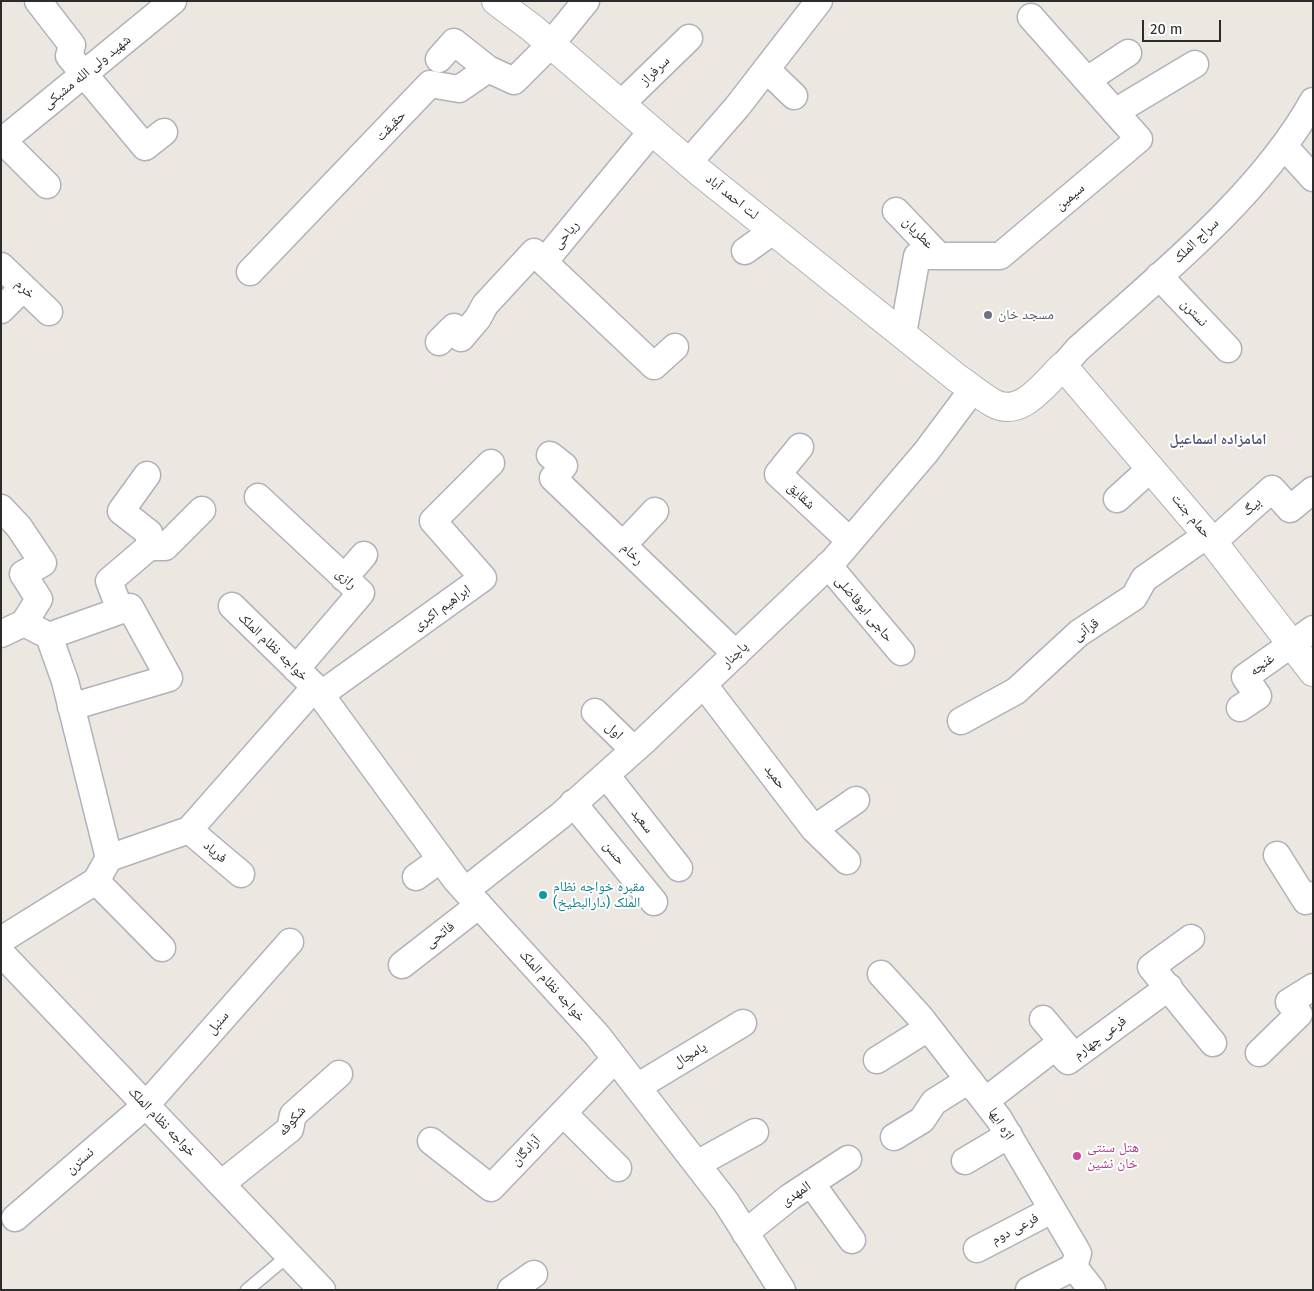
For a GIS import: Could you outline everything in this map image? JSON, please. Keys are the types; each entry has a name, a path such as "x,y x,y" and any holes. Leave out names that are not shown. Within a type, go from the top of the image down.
{"street":[{"path":"38,1 72,45 68,56 145,146 164,132"},
{"name":"شهید ولی الله مشبکی","path":"2,142 172,1"},
{"name":"لت احمد آباد","path":"496,1 551,44 689,162 973,389"},
{"path":"438,59 454,42 488,69 514,81 551,44 586,1"},
{"path":"689,162 819,1"},
{"name":"سیمین","path":"903,334 917,256 1000,256 1139,139 1031,17"},
{"name":"سرفراز","path":"621,104 689,38"},
{"path":"1087,80 1128,53"},
{"path":"1115,112 1195,64"},
{"name":"حقیقت","path":"250,272 430,84 459,89 488,69"},
{"path":"766,69 794,96"},
{"name":"سراج الملک","path":"1063,366 1078,349 1159,276 1270,167 1313,102"},
{"name":"ریاحی","path":"439,342 454,327 461,338 478,318 485,305 534,252 544,262 652,131"},
{"path":"2,142 47,185"},
{"path":"1284,146 1313,178"},
{"name":"عطریان","path":"896,211 939,256"},
{"path":"745,251 774,230"},
{"path":"544,262 654,366 675,347"},
{"name":"خرم","path":"1,266 49,312"},
{"name":"نسترن","path":"1159,276 1228,350"},
{"path":"1,310 23,288"},
{"path":"973,389 994,404 1008,408 1021,405 1063,366"},
{"name":"حمام جنت","path":"1063,366 1210,538 1302,636 1313,672"},
{"name":"پاچنار","path":"472,897 704,685 828,565 926,452 973,389"},
{"name":"شقایق","path":"800,447 778,474 850,541"},
{"name":"رخام","path":"550,455 564,466 553,478 736,654"},
{"name":"ابراهیم اکبری","path":"317,691 484,578 433,522 491,463"},
{"path":"1117,499 1150,469"},
{"path":"147,475 121,511 149,533 149,547"},
{"name":"بیگ","path":"1210,538 1272,489 1290,509 1313,490"},
{"name":"رازی","path":"258,497 361,594 296,669"},
{"path":"1,508 19,527 43,563 23,574 39,599 13,628 49,636 130,607 169,678 71,707"},
{"path":"120,610 109,581 149,547 164,547 202,510"},
{"path":"622,545 655,511"},
{"name":"قرآنی","path":"961,721 1016,691 1078,633 1134,597 1144,579 1210,538"},
{"path":"344,578 364,555"},
{"name":"حاجی ابوفاضلی","path":"828,565 901,652"},
{"name":"خواجه نظام الملک","path":"232,606 317,691 441,860 597,1035 726,1202 782,1290"},
{"path":"1,940 96,881 109,858 71,707 49,636"},
{"name":"غنچه","path":"1240,708 1258,696 1245,678 1302,636"},
{"name":"حمید","path":"704,685 814,829 847,860"},
{"name":"خواجه نظام الملک","path":"109,858 189,830 317,691"},
{"name":"اول","path":"595,712 634,750"},
{"name":"سعید","path":"606,775 679,868"},
{"path":"814,829 856,800"},
{"name":"حسن","path":"574,804 654,902"},
{"name":"فریاد","path":"189,830 241,874"},
{"path":"1277,855 1306,901 1313,896"},
{"path":"416,877 441,860"},
{"path":"96,881 162,948"},
{"name":"فاتحی","path":"402,965 472,897"},
{"path":"1191,938 1151,967 1213,1043"},
{"name":"سنبل","path":"146,1105 290,942"},
{"name":"خواجه نظام الملک","path":"1,953 322,1290"},
{"name":"اژه ایها","path":"881,974 928,1028 985,1101 1008,1135 1078,1253 1074,1267"},
{"name":"فرعی چهارم","path":"985,1101 1055,1048 1068,1061 1169,987"},
{"path":"1260,1053 1299,1014 1288,1002 1313,987"},
{"path":"1043,1019 1074,1056"},
{"name":"پامچال","path":"637,1087 743,1023"},
{"path":"877,1060 928,1028"},
{"name":"آزادگان","path":"431,1141 491,1188 615,1059"},
{"name":"شکوفه","path":"221,1184 290,1129 294,1115 339,1074"},
{"path":"894,1137 922,1120 934,1102 969,1080"},
{"name":"نسترن","path":"15,1218 146,1105"},
{"path":"563,1113 618,1168"},
{"path":"697,1164 755,1132"},
{"path":"965,1161 1008,1135"},
{"name":"المهدی","path":"745,1233 790,1196 848,1159"},
{"path":"811,1183 852,1240"},
{"name":"فرعی دوم","path":"977,1249 1052,1210"},
{"path":"1029,1290 1074,1267 1092,1290"},
{"path":"511,1290 534,1274"}],"lane":[{"path":"247,1290 289,1255"}],"place":[{"name":"مسجد خان","path":"988,315"},
{"name":"مقبره خواجه نظام الملک (دارالبطیخ)","path":"543,895"},
{"name":"هتل سنتی خان نشین","path":"1077,1156"}],"district":[{"name":"امامزاده اسماعیل","path":"1218,440"}]}
